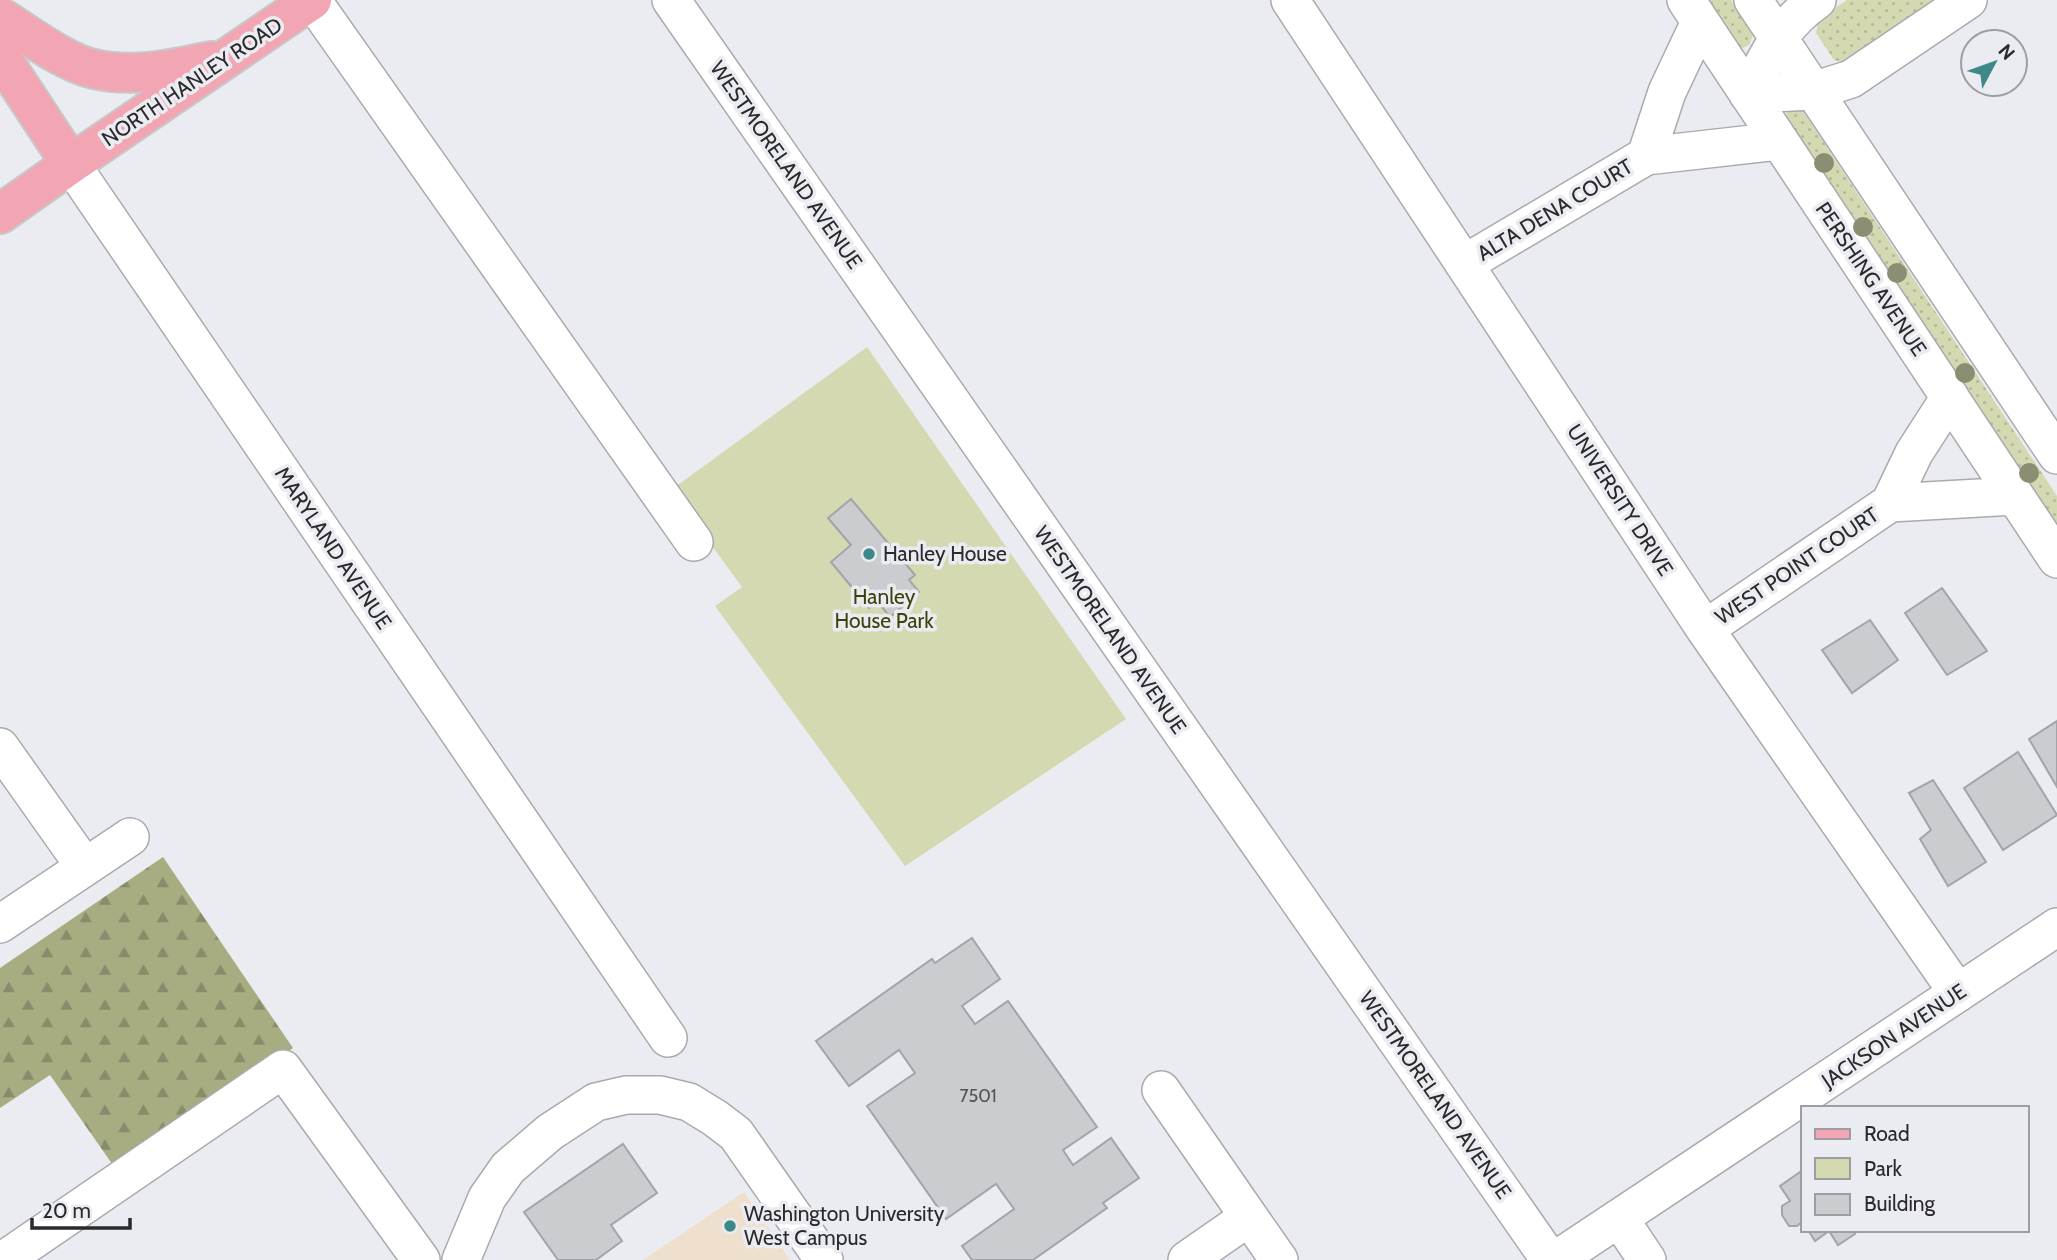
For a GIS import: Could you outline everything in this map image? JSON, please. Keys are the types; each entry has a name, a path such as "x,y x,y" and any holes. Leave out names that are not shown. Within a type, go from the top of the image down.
{"main road":[{"name":"NORTH HANLEY ROAD","path":"0,214 312,0"},
{"path":"0,17 66,57 96,70 122,73 164,71 227,58"},
{"name":"MARYLAND AVENUE","path":"0,56 71,164"}],"street":[{"path":"312,0 694,542"},
{"name":"WESTMORELAND AVENUE","path":"671,0 1550,1260"},
{"name":"UNIVERSITY DRIVE","path":"1290,0 1705,629 1958,993"},
{"path":"1753,0 2051,435"},
{"path":"1817,0 1804,9 1777,37 1748,94 1813,91 1851,79 1968,0"},
{"name":"ALTA DENA COURT","path":"1646,156 1693,11"},
{"name":"PERSHING AVENUE","path":"1693,11 2057,559"},
{"name":"ALTA DENA COURT","path":"1464,264 1646,156 1779,141"},
{"name":"MARYLAND AVENUE","path":"71,164 668,1038"},
{"name":"WEST POINT COURT","path":"1705,629 1889,503 1914,453 1950,397"},
{"name":"WEST POINT COURT","path":"1889,503 2015,496"},
{"path":"0,747 85,867"},
{"path":"4,913 85,867 130,837"},
{"name":"JACKSON AVENUE","path":"1556,1260 2057,928"},
{"path":"4,1260 283,1069 421,1260"},
{"path":"1161,1090 1279,1260"},
{"path":"461,1260 487,1198 508,1168 550,1132 596,1102 626,1095 660,1095 689,1102 736,1134 824,1260"},
{"path":"1187,1260 1249,1217"},
{"path":"1619,1218 1647,1260"}],"shaded area":[{"name":"Washington University West Campus","path":"744,1192 790,1260 643,1260"}],"green space":[{"path":"1705,0 1731,0 1753,35 1749,45 1736,47"},
{"path":"1847,0 1943,0 1848,64 1834,60 1816,33 1819,19"},
{"path":"1793,107 1803,111 2057,496 2057,534 1785,119"},
{"name":"Hanley House Park","path":"867,347 1126,719 905,866 715,606 742,587 671,490"},
{"path":"163,857 293,1048 115,1168 50,1075 0,1108 0,968"}],"building":[{"name":"Hanley House","path":"851,499 915,575 909,580 919,592 890,617 877,601 869,608 831,562 851,545 828,518"},
{"path":"1942,588 1987,651 1947,675 1905,613"},
{"path":"1870,620 1898,660 1852,693 1822,650"},
{"path":"2057,721 2057,787 2029,739"},
{"path":"2018,752 2057,815 2003,850 1964,788"},
{"path":"1933,780 1986,862 1948,886 1920,839 1931,830 1909,793"},
{"path":"972,938 1000,979 962,1006 975,1024 1008,1001 1097,1127 1063,1150 1073,1165 1111,1138 1139,1178 1103,1203 1107,1208 1033,1260 972,1260 962,1246 1014,1209 996,1184 946,1219 867,1106 915,1073 899,1050 849,1086 816,1041 932,959 935,963"},
{"path":"623,1144 657,1193 611,1225 622,1241 596,1260 558,1260 524,1212"},
{"path":"1801,1171 1801,1223 1797,1226 1789,1226 1782,1215 1782,1206 1790,1201 1780,1186"},
{"path":"1809,1232 1828,1232 1815,1241"},
{"path":"1830,1232 1854,1232 1855,1234 1838,1245"}],"place":[{"name":"Hanley House","path":"869,554"},
{"name":"Washington University West Campus","path":"730,1226"}]}
